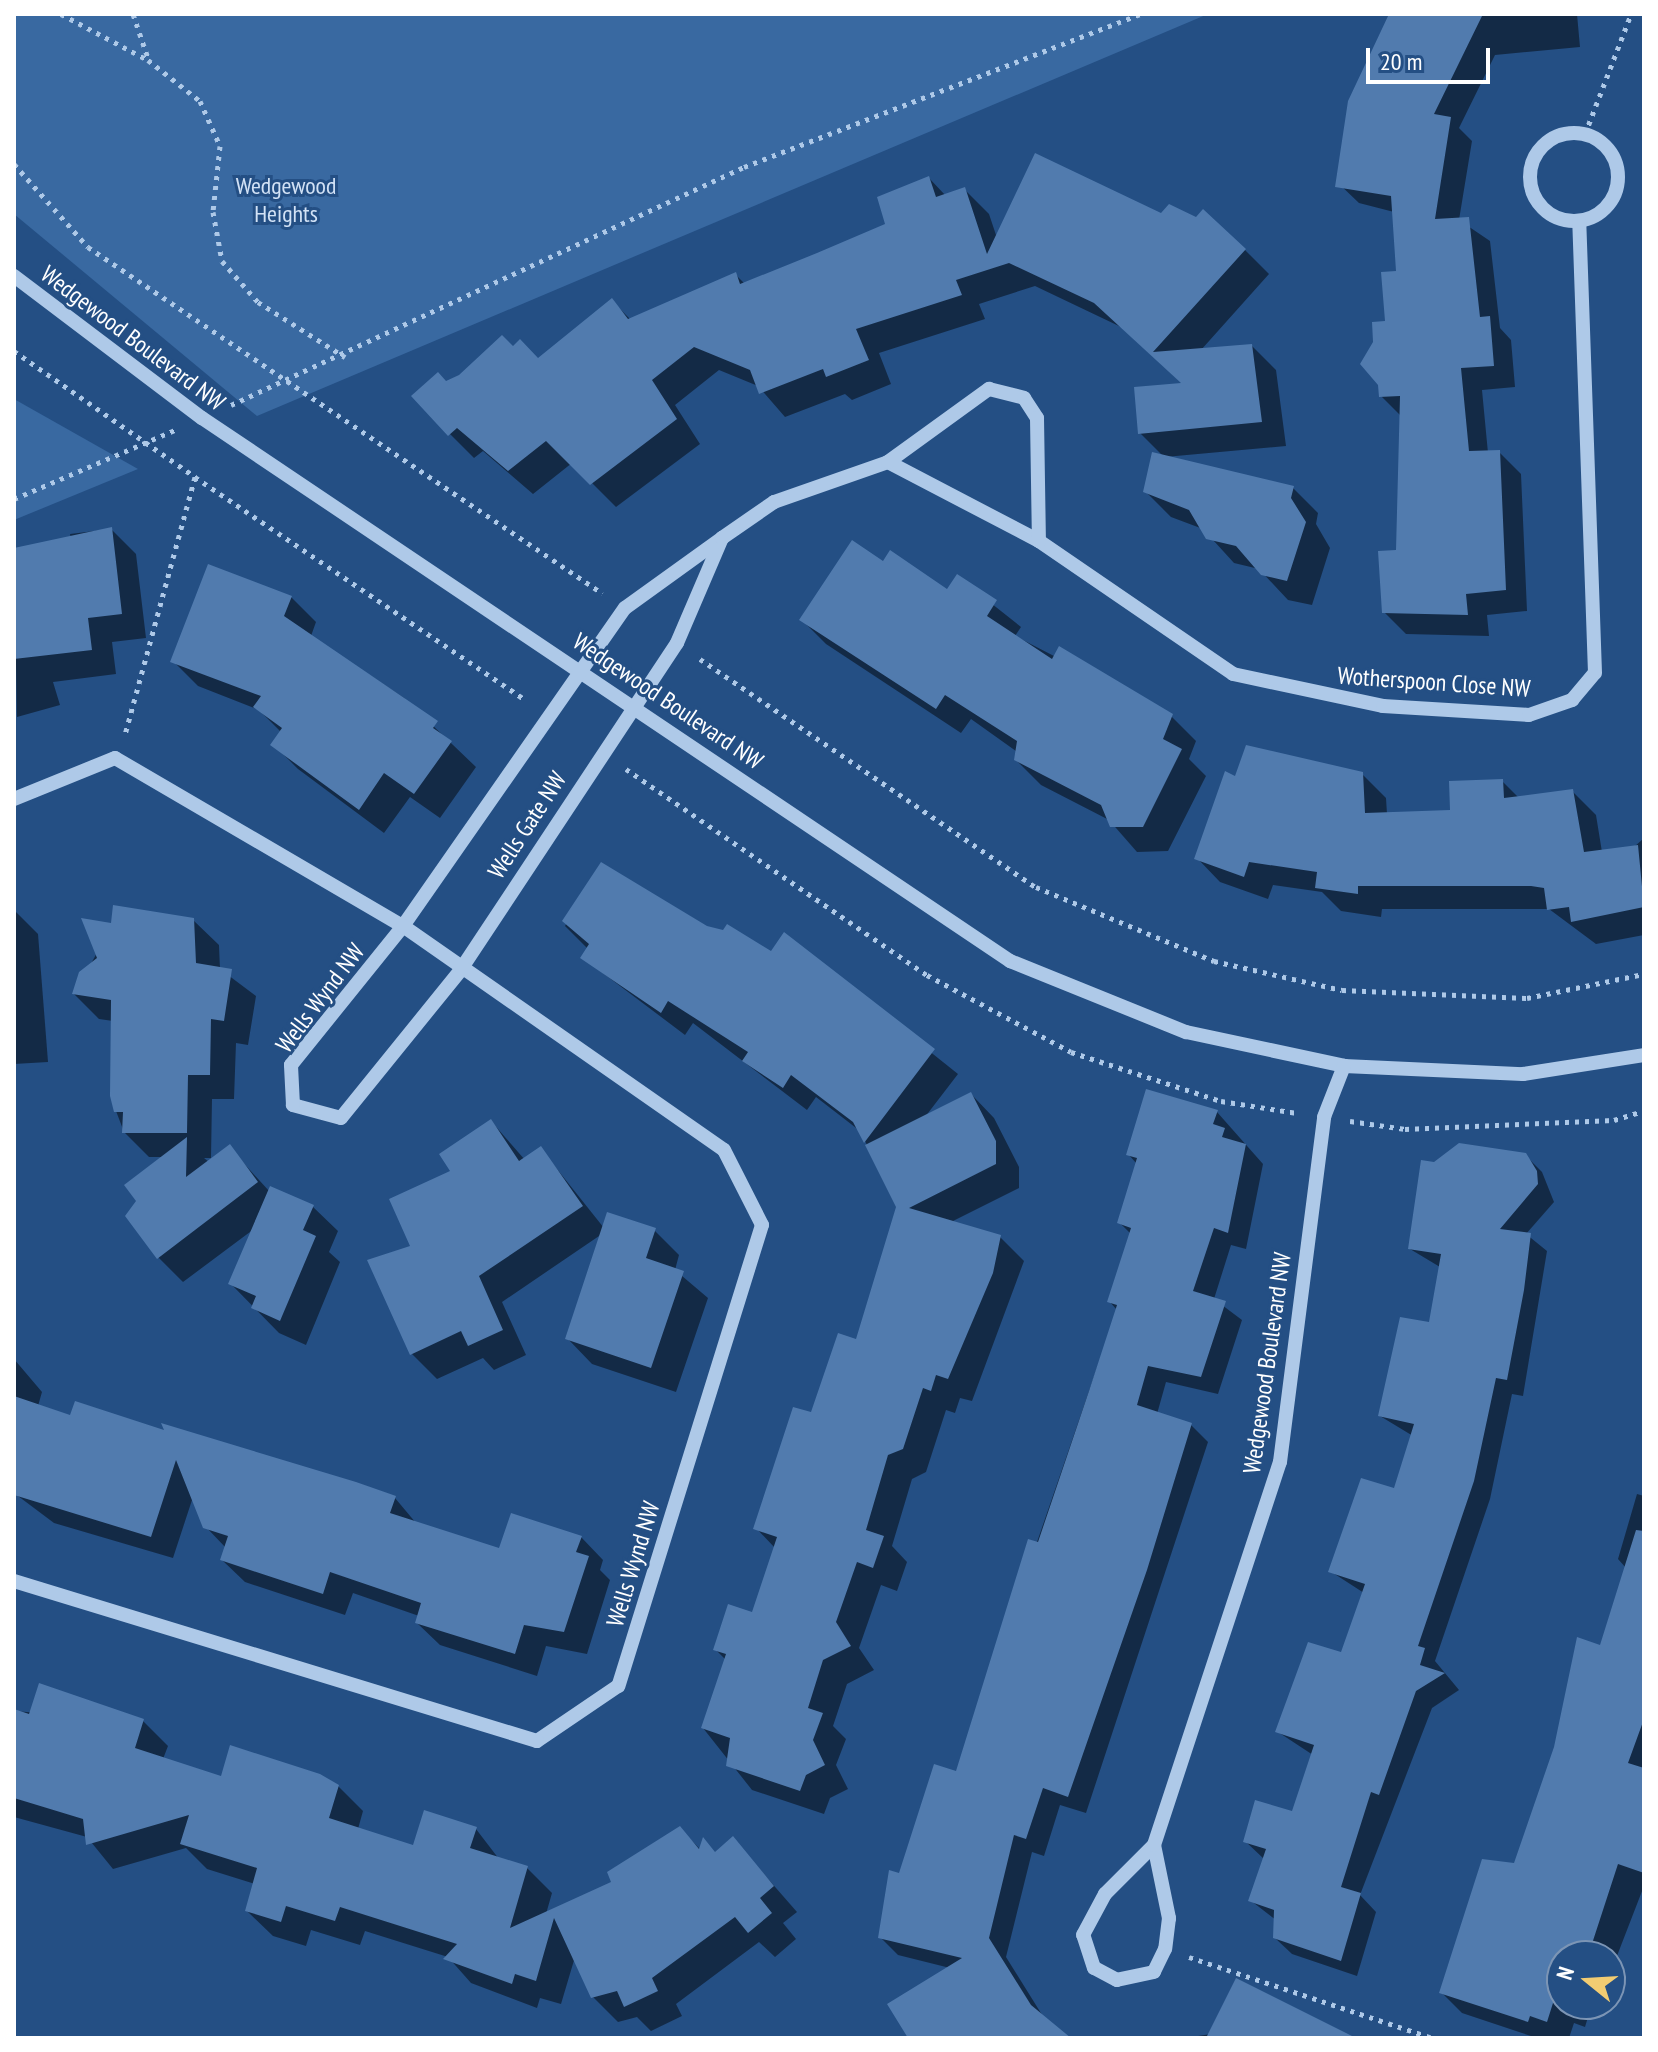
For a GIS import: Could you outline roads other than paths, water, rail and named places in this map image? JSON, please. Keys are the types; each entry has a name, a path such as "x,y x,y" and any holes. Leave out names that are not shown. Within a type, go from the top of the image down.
{"street":[{"path":"1585,134 1615,160 1617,187 1603,210 1579,221 1541,206 1531,167 1546,143 1585,134"},
{"name":"Wotherspoon Close NW","path":"888,462 1039,541 1233,674 1383,706 1529,715 1572,700 1595,673 1579,221"},
{"name":"Wedgewood Boulevard NW","path":"14,276 202,418 580,667 1010,961 1186,1032 1344,1066 1523,1074 1644,1055"},
{"path":"580,667 625,608 774,502 888,462 969,398 989,389 1024,398 1037,418 1040,447 1039,541"},
{"path":"635,705 677,643 722,538"},
{"name":"Wells Gate NW","path":"403,926 580,667"},
{"name":"Wells Gate NW","path":"460,971 635,705"},
{"name":"Wells Wynd NW","path":"14,799 115,758 403,926 460,971 724,1150 762,1225 618,1686 537,1741 14,1581"},
{"name":"Wells Wynd NW","path":"403,926 291,1065 293,1105 341,1118 460,971"},
{"name":"Wedgewood Boulevard NW","path":"1154,1845 1169,1918 1165,1949 1154,1972 1138,1980 1094,1968 1085,1951 1088,1919 1154,1845 1280,1462 1324,1117 1344,1066"}],"park label":[{"name":"Wedgewood Heights","path":"286,200"}]}
